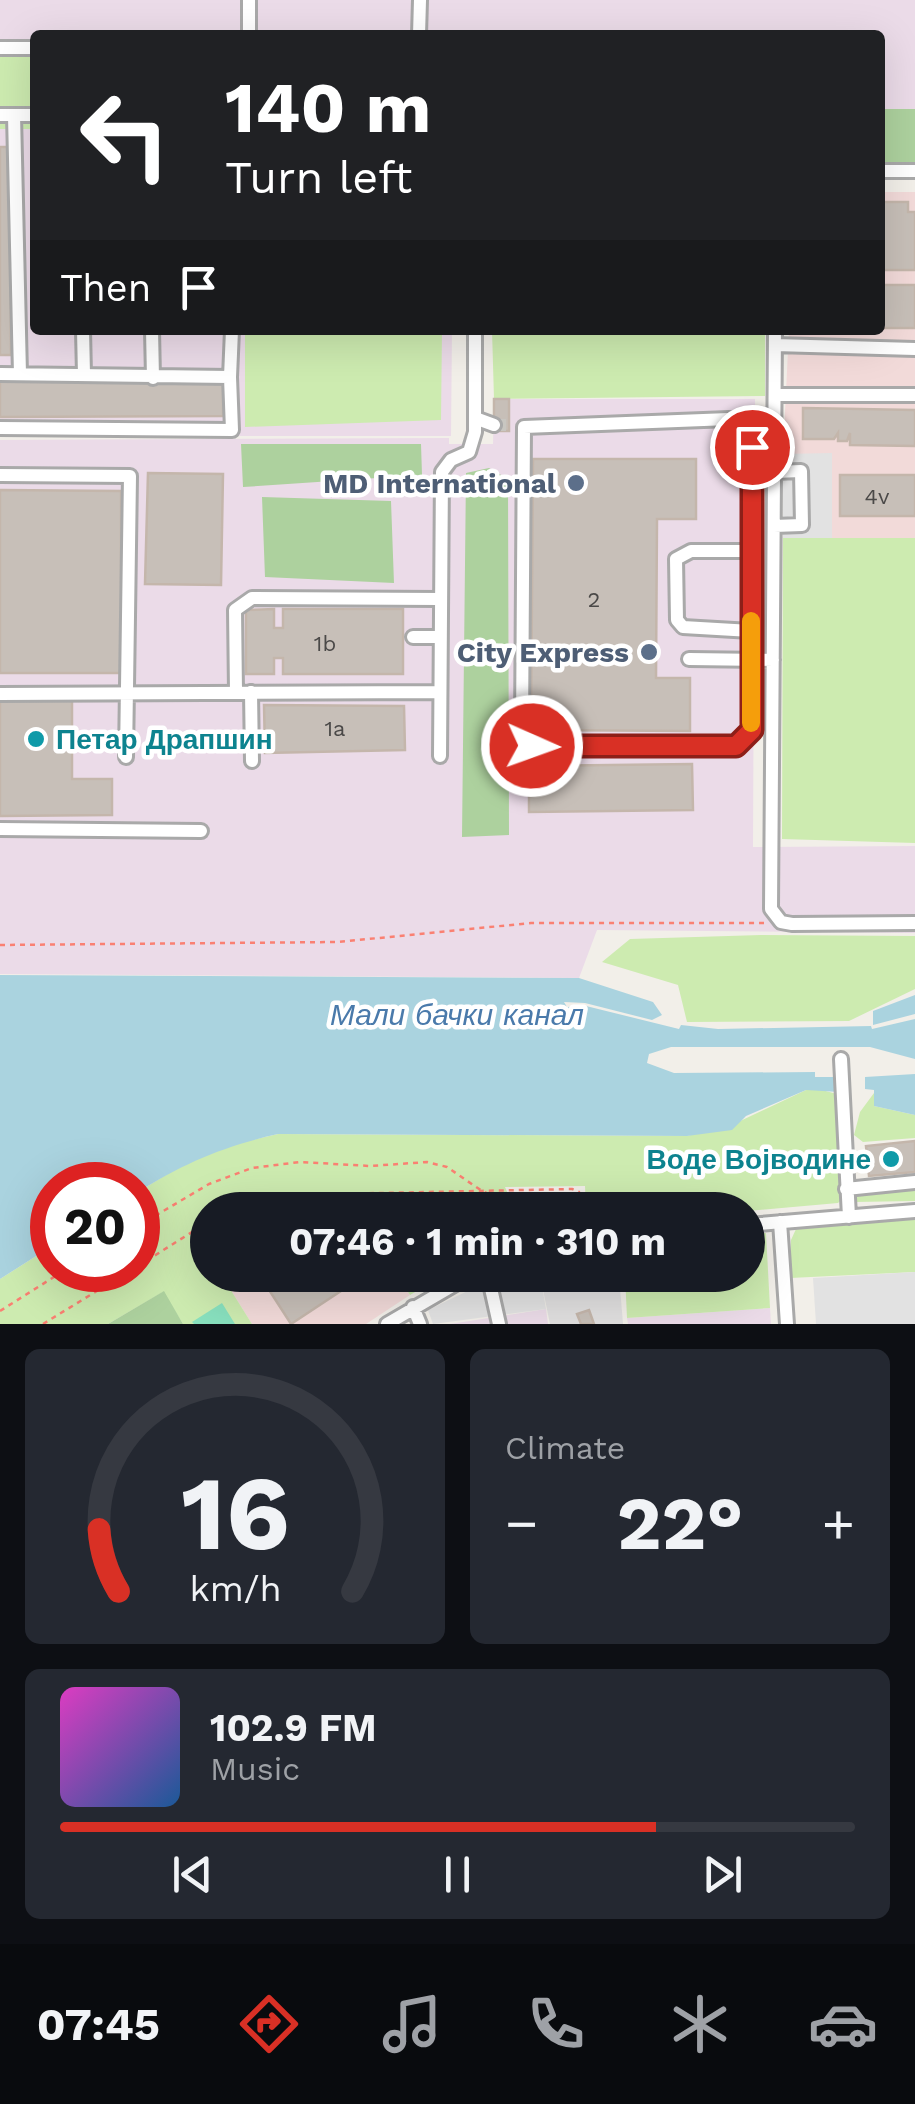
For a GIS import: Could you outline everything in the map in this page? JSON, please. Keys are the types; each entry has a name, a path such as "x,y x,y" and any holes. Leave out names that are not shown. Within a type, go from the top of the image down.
{"street":[{"path":"249,0 249,30"},
{"path":"419,30 420,0"},
{"path":"0,48 30,48"},
{"path":"7,115 20,374"},
{"path":"885,171 915,171"},
{"path":"17,264 30,264"},
{"path":"84,335 84,375"},
{"path":"152,335 152,378"},
{"path":"0,428 232,430 232,335"},
{"path":"440,756 442,472 451,460 468,452 475,425 475,335"},
{"path":"915,349 775,337 771,910 781,922 915,923"},
{"path":"0,374 230,377"},
{"path":"774,395 915,395"},
{"path":"739,420 749,431 752,447 753,551 752,730 736,746 539,747 523,738 517,426 739,420"},
{"path":"475,425 494,425"},
{"path":"774,472 801,471 802,525 774,526"},
{"path":"0,475 130,476 126,758"},
{"path":"751,631 683,627 676,620 676,559 691,552 753,551"},
{"path":"236,692 235,610 242,602 252,598 440,599"},
{"path":"414,637 439,638"},
{"path":"689,659 773,660"},
{"path":"252,692 252,761"},
{"path":"0,694 440,692"},
{"path":"0,829 201,831"},
{"path":"841,1059 849,1216"},
{"path":"846,1189 915,1182"},
{"path":"765,1224 915,1211"},
{"path":"780,1222 787,1324"},
{"path":"387,1324 440,1292"},
{"path":"492,1292 499,1324"},
{"path":"412,1307 420,1324"}],"path":[{"path":"0,946 338,942 530,923 781,922"},
{"path":"160,1213 210,1184 275,1164 370,1166 427,1162 446,1166 482,1191"},
{"path":"432,1192 572,1188 578,1192"},
{"path":"160,1252 190,1233"},
{"path":"0,1311 30,1292"},
{"path":"43,1324 95,1292"}],"shaded area":[{"path":"0,0 915,0 915,158 885,158 885,30 30,30 30,335 452,335 451,436 0,436"},
{"path":"885,192 915,192 915,538 832,538 832,454 783,454 789,335 885,335"},
{"path":"494,399 755,399 753,847 915,846 915,933 597,930 579,978 0,974 0,440 449,438 449,444 493,444"},
{"path":"832,453 832,538 783,538 783,454"},
{"path":"915,1272 915,1324 816,1324 813,1278"},
{"path":"232,1292 410,1295 366,1324 252,1324"},
{"path":"466,1292 543,1292 546,1309 433,1324 428,1310"},
{"path":"543,1292 620,1292 623,1324 550,1324"},
{"path":"770,1308 771,1324 628,1324 627,1318"},
{"path":"546,1309 548,1324 450,1324"}],"green space":[{"path":"0,55 30,55 30,129 0,129"},
{"path":"885,109 915,109 915,167 885,167"},
{"path":"245,335 442,335 441,420 245,427"},
{"path":"492,335 765,335 765,396 494,399"},
{"path":"241,444 421,444 422,475 243,487"},
{"path":"489,468 508,479 509,835 462,837 466,473"},
{"path":"262,497 391,501 394,583 265,577"},
{"path":"783,538 915,538 915,843 782,839"},
{"path":"915,936 915,989 849,1021 687,1022 678,985 602,962 630,939"},
{"path":"806,1090 837,1094 841,1200 838,1203 765,1209 765,1192 585,1192 585,1186 505,1187 507,1192 190,1192 190,1292 232,1292 252,1324 183,1324 163,1292 108,1324 0,1324 0,1279 30,1260 30,1292 160,1292 160,1179 187,1162 229,1145 278,1134 687,1136 736,1123"},
{"path":"874,1093 874,1106 915,1115 915,1138 863,1142 854,1135 860,1112"},
{"path":"915,1187 915,1201 854,1202 853,1194"},
{"path":"915,1219 915,1272 790,1278 791,1240 796,1229"},
{"path":"765,1233 770,1308 627,1318 626,1292 765,1292"},
{"path":"164,1291 183,1324 108,1324"},
{"path":"222,1303 235,1324 192,1322"}],"water":[{"name":"Мали бачки канал","path":"0,975 579,978 653,1002 662,1015 652,1020 585,1003 564,1002 567,1007 586,1006 679,1029 681,1025 718,1029 872,1029 915,1019 915,1059 870,1047 671,1047 649,1054 647,1063 674,1073 815,1072 815,1077 838,1077 839,1092 806,1090 746,1116 732,1130 687,1136 278,1134 205,1157 160,1179 160,1162 30,1162 30,1260 0,1279"},
{"path":"915,995 915,1014 873,1025 873,1011"},
{"path":"915,1074 915,1115 874,1106 874,1090 865,1089 865,1077"}],"building":[{"path":"0,147 9,147 11,355 0,355"},
{"path":"885,202 908,202 908,212 915,212 915,270 885,270"},
{"path":"885,285 915,285 915,328 885,328"},
{"path":"223,378 223,416 0,417 0,379"},
{"path":"494,399 509,399 509,431 494,431"},
{"path":"803,408 915,410 915,446 850,445 850,433 847,441 838,441 838,433 834,439 803,439"},
{"path":"533,459 696,459 696,519 657,519 656,678 690,678 690,731 531,730"},
{"path":"148,473 223,474 221,585 145,584"},
{"path":"840,475 915,475 915,516 840,516"},
{"path":"0,490 121,491 121,673 0,673"},
{"path":"274,609 274,628 283,628 283,609 403,609 403,674 283,674 283,658 274,658 274,674 246,674 246,610"},
{"name":"Петар Драпшин","path":"72,699 72,779 112,779 112,815 0,816 0,700"},
{"path":"264,705 404,706 405,750 265,753"},
{"path":"692,764 693,810 529,812 529,766"},
{"name":"Воде Војводине","path":"915,1141 915,1172 869,1176 866,1146"},
{"path":"270,1292 339,1292 291,1324"},
{"path":"589,1310 594,1324 581,1324 577,1314"}],"tunnel":[{"path":"494,425 509,425"}],"slow traffic":[{"path":"751,621 751,723"}],"place":[{"name":"MD International","path":"576,483"},
{"name":"City Express","path":"649,652"},
{"name":"Петар Драпшин","path":"36,739"},
{"name":"Воде Војводине","path":"891,1159"}],"route":[{"path":"532,746 711,748 736,746 752,730 752,447"}]}
